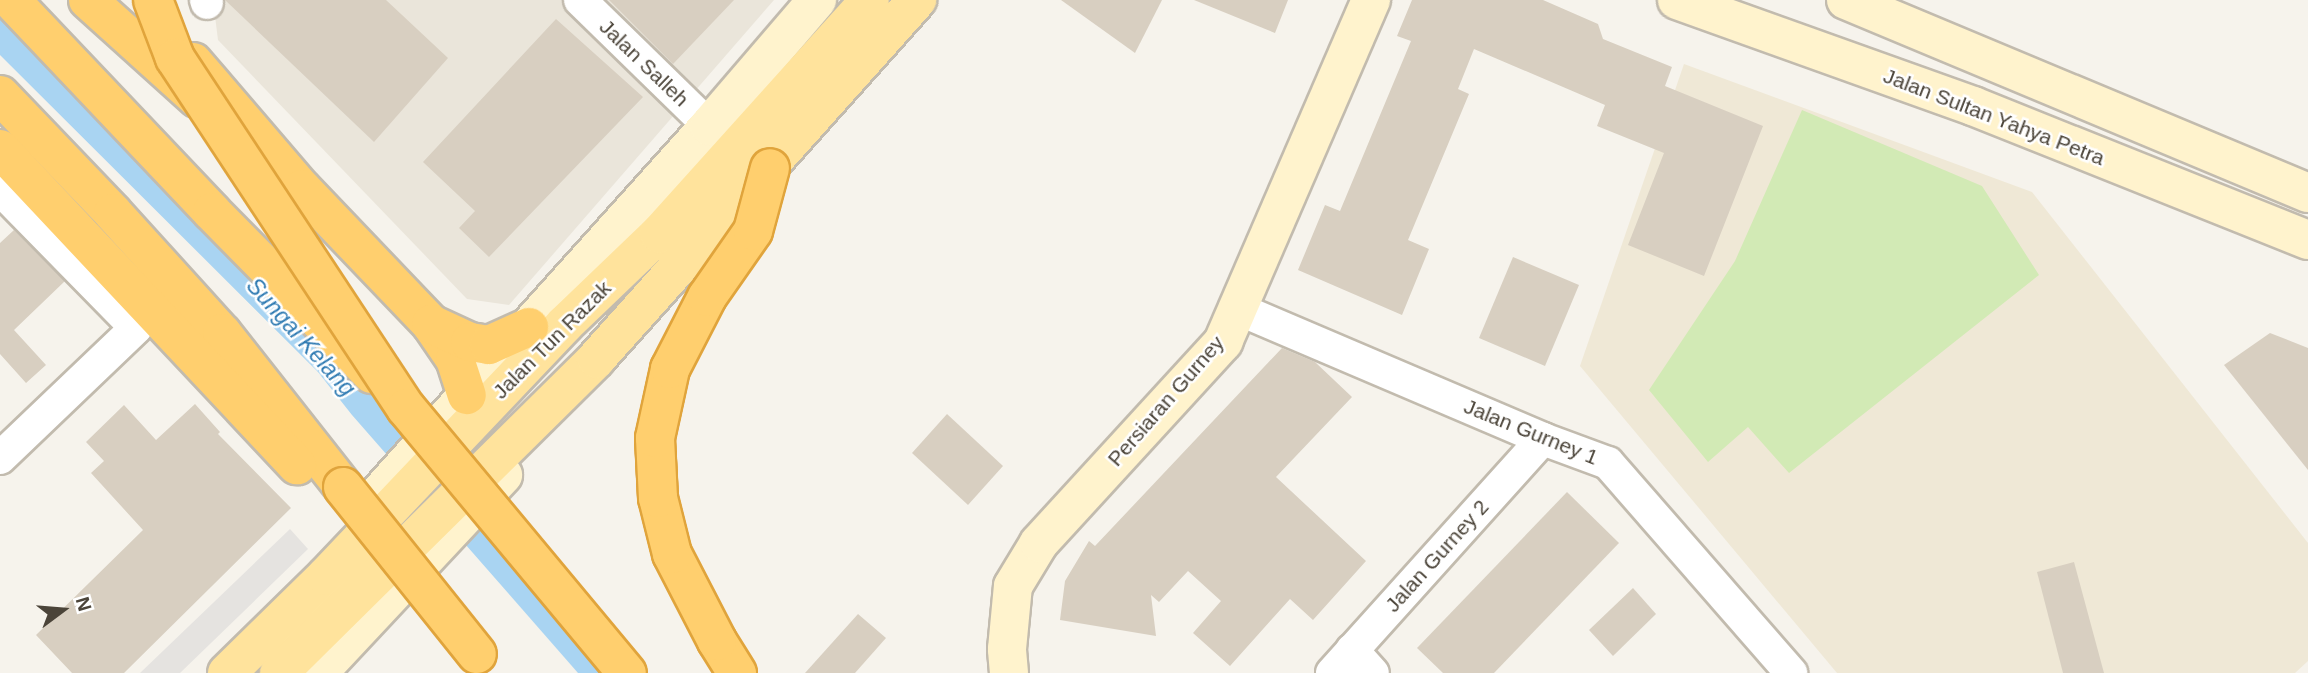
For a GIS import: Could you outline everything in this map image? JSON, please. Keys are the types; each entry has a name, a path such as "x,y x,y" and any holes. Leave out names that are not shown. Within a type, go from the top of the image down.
{"highway":[{"path":"11,0 212,212 406,408 627,673"},
{"path":"88,0 302,189"},
{"path":"139,0 302,189 431,324 455,359 467,395"},
{"path":"153,0 182,68 406,408"},
{"path":"0,95 113,213 222,333 486,664"},
{"path":"0,149 383,558 486,664"},
{"path":"737,673 672,554 658,498 655,438 670,369 707,297 753,231 770,168"},
{"path":"431,324 470,342 489,345 529,327"}],"main road":[{"name":"Jalan Tun Razak","path":"207,673 342,534 709,126 817,0"},
{"name":"Jalan Tun Razak","path":"227,673 326,576 565,324 659,234 870,0"},
{"name":"Jalan Tun Razak","path":"279,673 596,359 770,168 917,0"},
{"path":"318,673 879,71 936,0"},
{"name":"Persiaran Gurney","path":"1009,673 1007,649 1013,586 1039,542 1223,342 1371,0"},
{"name":"Jalan Sultan Yahya Petra","path":"1677,0 1973,106 2308,240"},
{"path":"1846,0 2308,193"}],"street":[{"name":"Jalan Salleh","path":"580,0 709,126"},
{"path":"0,189 136,328 0,458"},
{"name":"Jalan Gurney 1","path":"1236,308 1543,439 1608,463 1791,673"},
{"name":"Jalan Gurney 2","path":"1342,662 1543,439"},
{"path":"1342,662 1373,673"}],"shaded area":[{"path":"213,0 774,0 509,305 467,299 218,40"},
{"path":"1684,64 2032,192 2308,543 2308,661 2295,673 1837,673 1580,366"},
{"path":"290,529 308,549 180,673 140,673"}],"green space":[{"path":"1802,110 1982,186 2039,275 1789,473 1748,427 1708,462 1649,390 1735,261"}],"water":[{"name":"Sungai Kelang","path":"0,2 309,323 619,673 578,673 352,415 318,372 0,55"}],"building":[{"path":"225,0 386,0 448,58 374,142"},
{"path":"609,0 734,0 673,64"},
{"path":"1061,0 1162,0 1135,53"},
{"path":"1194,0 1288,0 1275,33"},
{"path":"1412,0 1543,0 1598,24 1603,39 1672,67 1665,86 1763,126 1704,276 1628,245 1664,153 1597,126 1605,105 1474,49 1458,89 1469,94 1408,240 1429,249 1402,315 1298,270 1325,205 1340,211 1411,41 1397,36"},
{"path":"556,19 643,97 489,257 459,228 475,211 423,162"},
{"path":"14,230 65,281 14,330 46,365 26,383 0,354 0,243"},
{"path":"1513,257 1579,285 1545,366 1479,338"},
{"path":"2270,333 2308,348 2308,470 2224,365"},
{"path":"1282,348 1315,362 1352,397 1276,477 1366,561 1313,620 1290,599 1230,666 1193,633 1221,601 1188,571 1159,602 1151,595 1156,636 1060,620 1065,581 1089,541 1095,546"},
{"path":"195,404 220,432 218,434 291,508 124,673 72,673 36,635 143,530 91,473 104,461 86,442 124,405 156,440"},
{"path":"947,414 1003,466 968,505 912,453"},
{"path":"1567,492 1619,543 1494,673 1443,673 1417,648"},
{"path":"2074,562 2104,673 2063,673 2037,572"},
{"path":"1633,588 1656,614 1613,656 1589,630"},
{"path":"858,614 886,638 855,673 805,673"}]}
